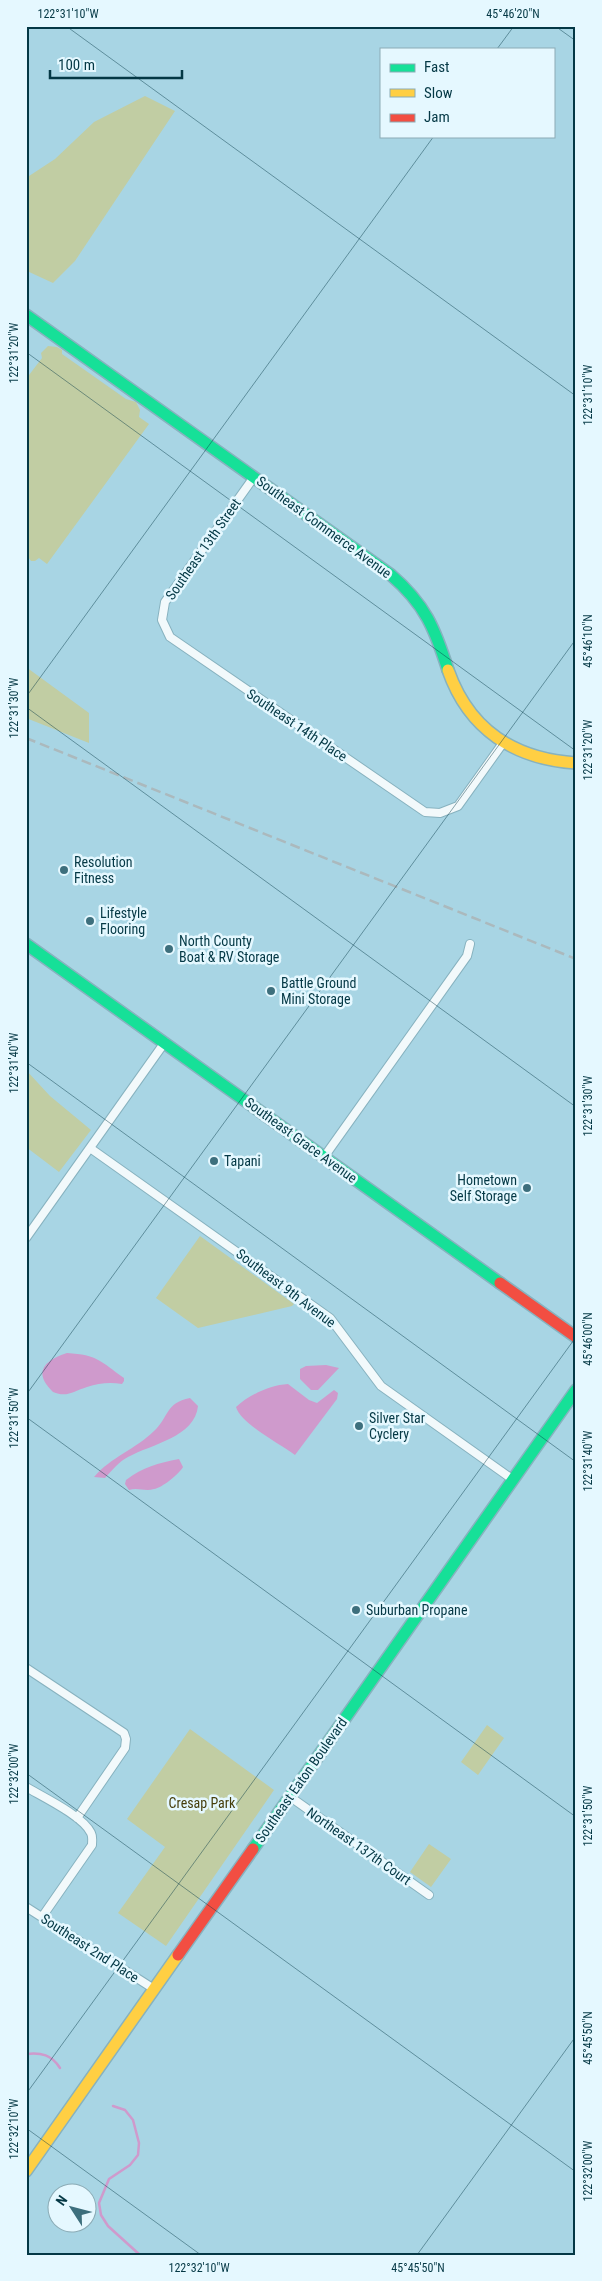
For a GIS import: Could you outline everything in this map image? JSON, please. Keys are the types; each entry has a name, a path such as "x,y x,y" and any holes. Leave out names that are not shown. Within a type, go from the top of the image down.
{"street":[{"name":"Southeast Commerce Avenue","path":"26,316 384,569 408,589 419,602 434,626 459,696 477,722 503,743 535,758 556,763 576,764"},
{"name":"Southeast 13th Street","path":"163,624 162,612 165,602 254,477"},
{"name":"Southeast 14th Place","path":"163,624 168,634 176,642 425,812 440,814 451,810 460,803 503,743"},
{"name":"Southeast Grace Avenue","path":"26,944 576,1337"},
{"path":"324,1157 467,956 470,944"},
{"path":"26,1238 165,1042"},
{"name":"Southeast 9th Avenue","path":"90,1148 330,1318 381,1386 512,1480"},
{"name":"Southeast Eaton Boulevard","path":"26,2171 576,1390"},
{"path":"26,1668 117,1726 124,1733 126,1740 125,1748 77,1818"},
{"path":"26,1787 77,1818 93,1835 92,1845 42,1917"},
{"name":"Northeast 137th Court","path":"289,1796 429,1895"},
{"name":"Southeast 2nd Place","path":"26,1906 154,1989"}],"green space":[{"path":"145,96 175,111 75,261 53,283 27,271 26,178 55,159 94,122"},
{"path":"48,346 57,347 62,350 62,354 126,399 136,402 140,410 139,417 149,424 47,564 39,558 31,561 26,554 26,379 42,358 41,353"},
{"path":"26,667 89,713 89,743 26,718"},
{"path":"26,1070 50,1096 91,1130 59,1172 26,1147"},
{"path":"200,1236 294,1304 198,1328 156,1298"},
{"path":"487,1725 504,1738 478,1775 461,1762"},
{"name":"Cresap Park","path":"190,1729 274,1790 166,1946 118,1913 165,1847 127,1819"},
{"path":"429,1844 451,1859 431,1887 410,1872"}],"shaded area":[{"path":"67,1353 92,1357 104,1363 124,1378 124,1381 122,1384 96,1385 66,1394 53,1392 47,1385 42,1373 47,1363"},
{"path":"326,1365 339,1368 318,1390 311,1390 300,1379 300,1369 306,1366"},
{"path":"288,1384 309,1400 317,1403 334,1390 338,1393 337,1399 295,1455 253,1427 239,1413 236,1407 260,1391"},
{"path":"190,1398 198,1406 195,1417 181,1432 125,1459 105,1478 94,1477 108,1464 154,1431 176,1403"},
{"path":"179,1459 183,1467 181,1470 157,1488 151,1490 129,1490 125,1484 126,1480 145,1469"}],"waterway":[{"path":"26,2054 46,2055 60,2068"},
{"path":"113,2106 125,2110 133,2120 139,2143 138,2155 130,2165 109,2179 99,2203 101,2215 108,2226 140,2255"}],"railway":[{"path":"26,738 576,959"}],"traffic: fast":[{"path":"26,315 391,575 421,607 433,630 448,670"},
{"path":"26,944 500,1283"},
{"path":"253,1849 576,1390"}],"traffic: slow":[{"path":"448,670 457,691 468,709 497,738 514,748 533,755 576,763"},
{"path":"26,2171 178,1955"}],"traffic: jam":[{"path":"500,1283 576,1337"},
{"path":"178,1955 253,1849"}],"place":[{"name":"Resolution Fitness","path":"64,870"},
{"name":"Lifestyle Flooring","path":"90,921"},
{"name":"North County Boat & RV Storage","path":"169,949"},
{"name":"Battle Ground Mini Storage","path":"271,991"},
{"name":"Tapani","path":"214,1161"},
{"name":"Hometown Self Storage","path":"527,1188"},
{"name":"Silver Star Cyclery","path":"359,1426"},
{"name":"Suburban Propane","path":"356,1610"}]}
